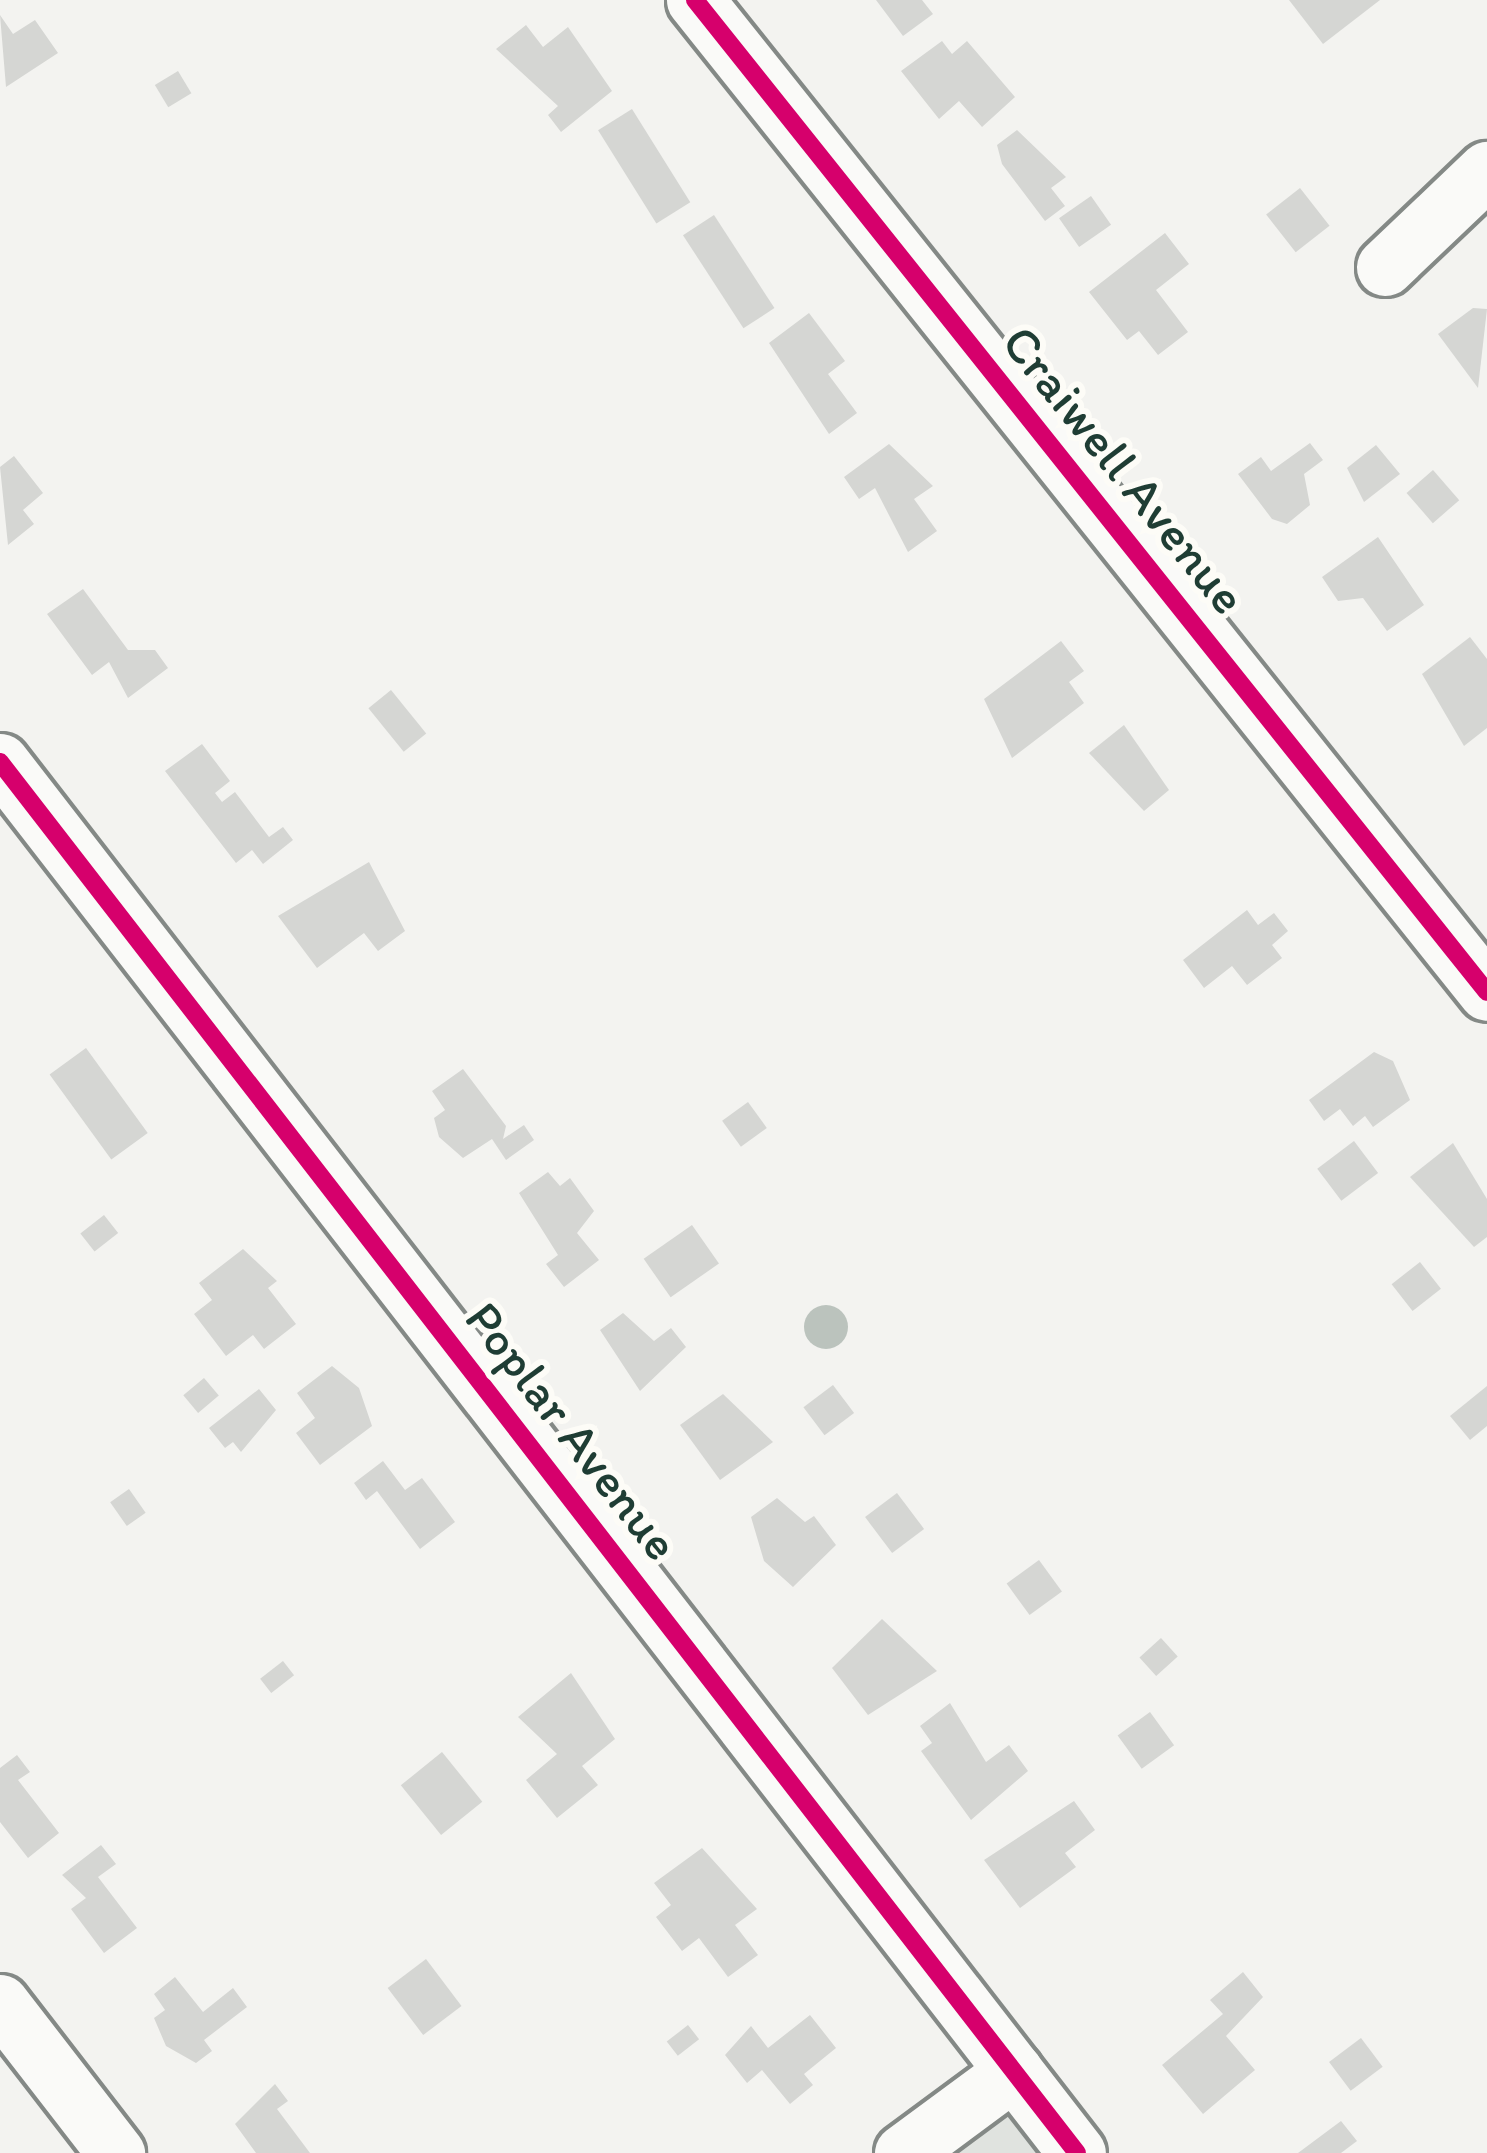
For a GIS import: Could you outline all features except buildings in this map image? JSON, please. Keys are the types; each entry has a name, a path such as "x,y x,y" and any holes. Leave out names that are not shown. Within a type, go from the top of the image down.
{"street":[{"name":"Craiwell Avenue","path":"695,0 1487,992"},
{"path":"1385,267 1487,170"},
{"name":"Poplar Avenue","path":"0,762 1078,2153"},
{"path":"0,2003 116,2153"},
{"path":"904,2153 1014,2071"}],"shaded area":[{"path":"826,1305 841,1312 848,1327 841,1342 826,1349 811,1342 804,1327 811,1312"},
{"path":"1002,2105 1039,2153 938,2153"}],"cycle path":[{"path":"695,0 1487,992"},
{"path":"0,762 1077,2153"}]}
